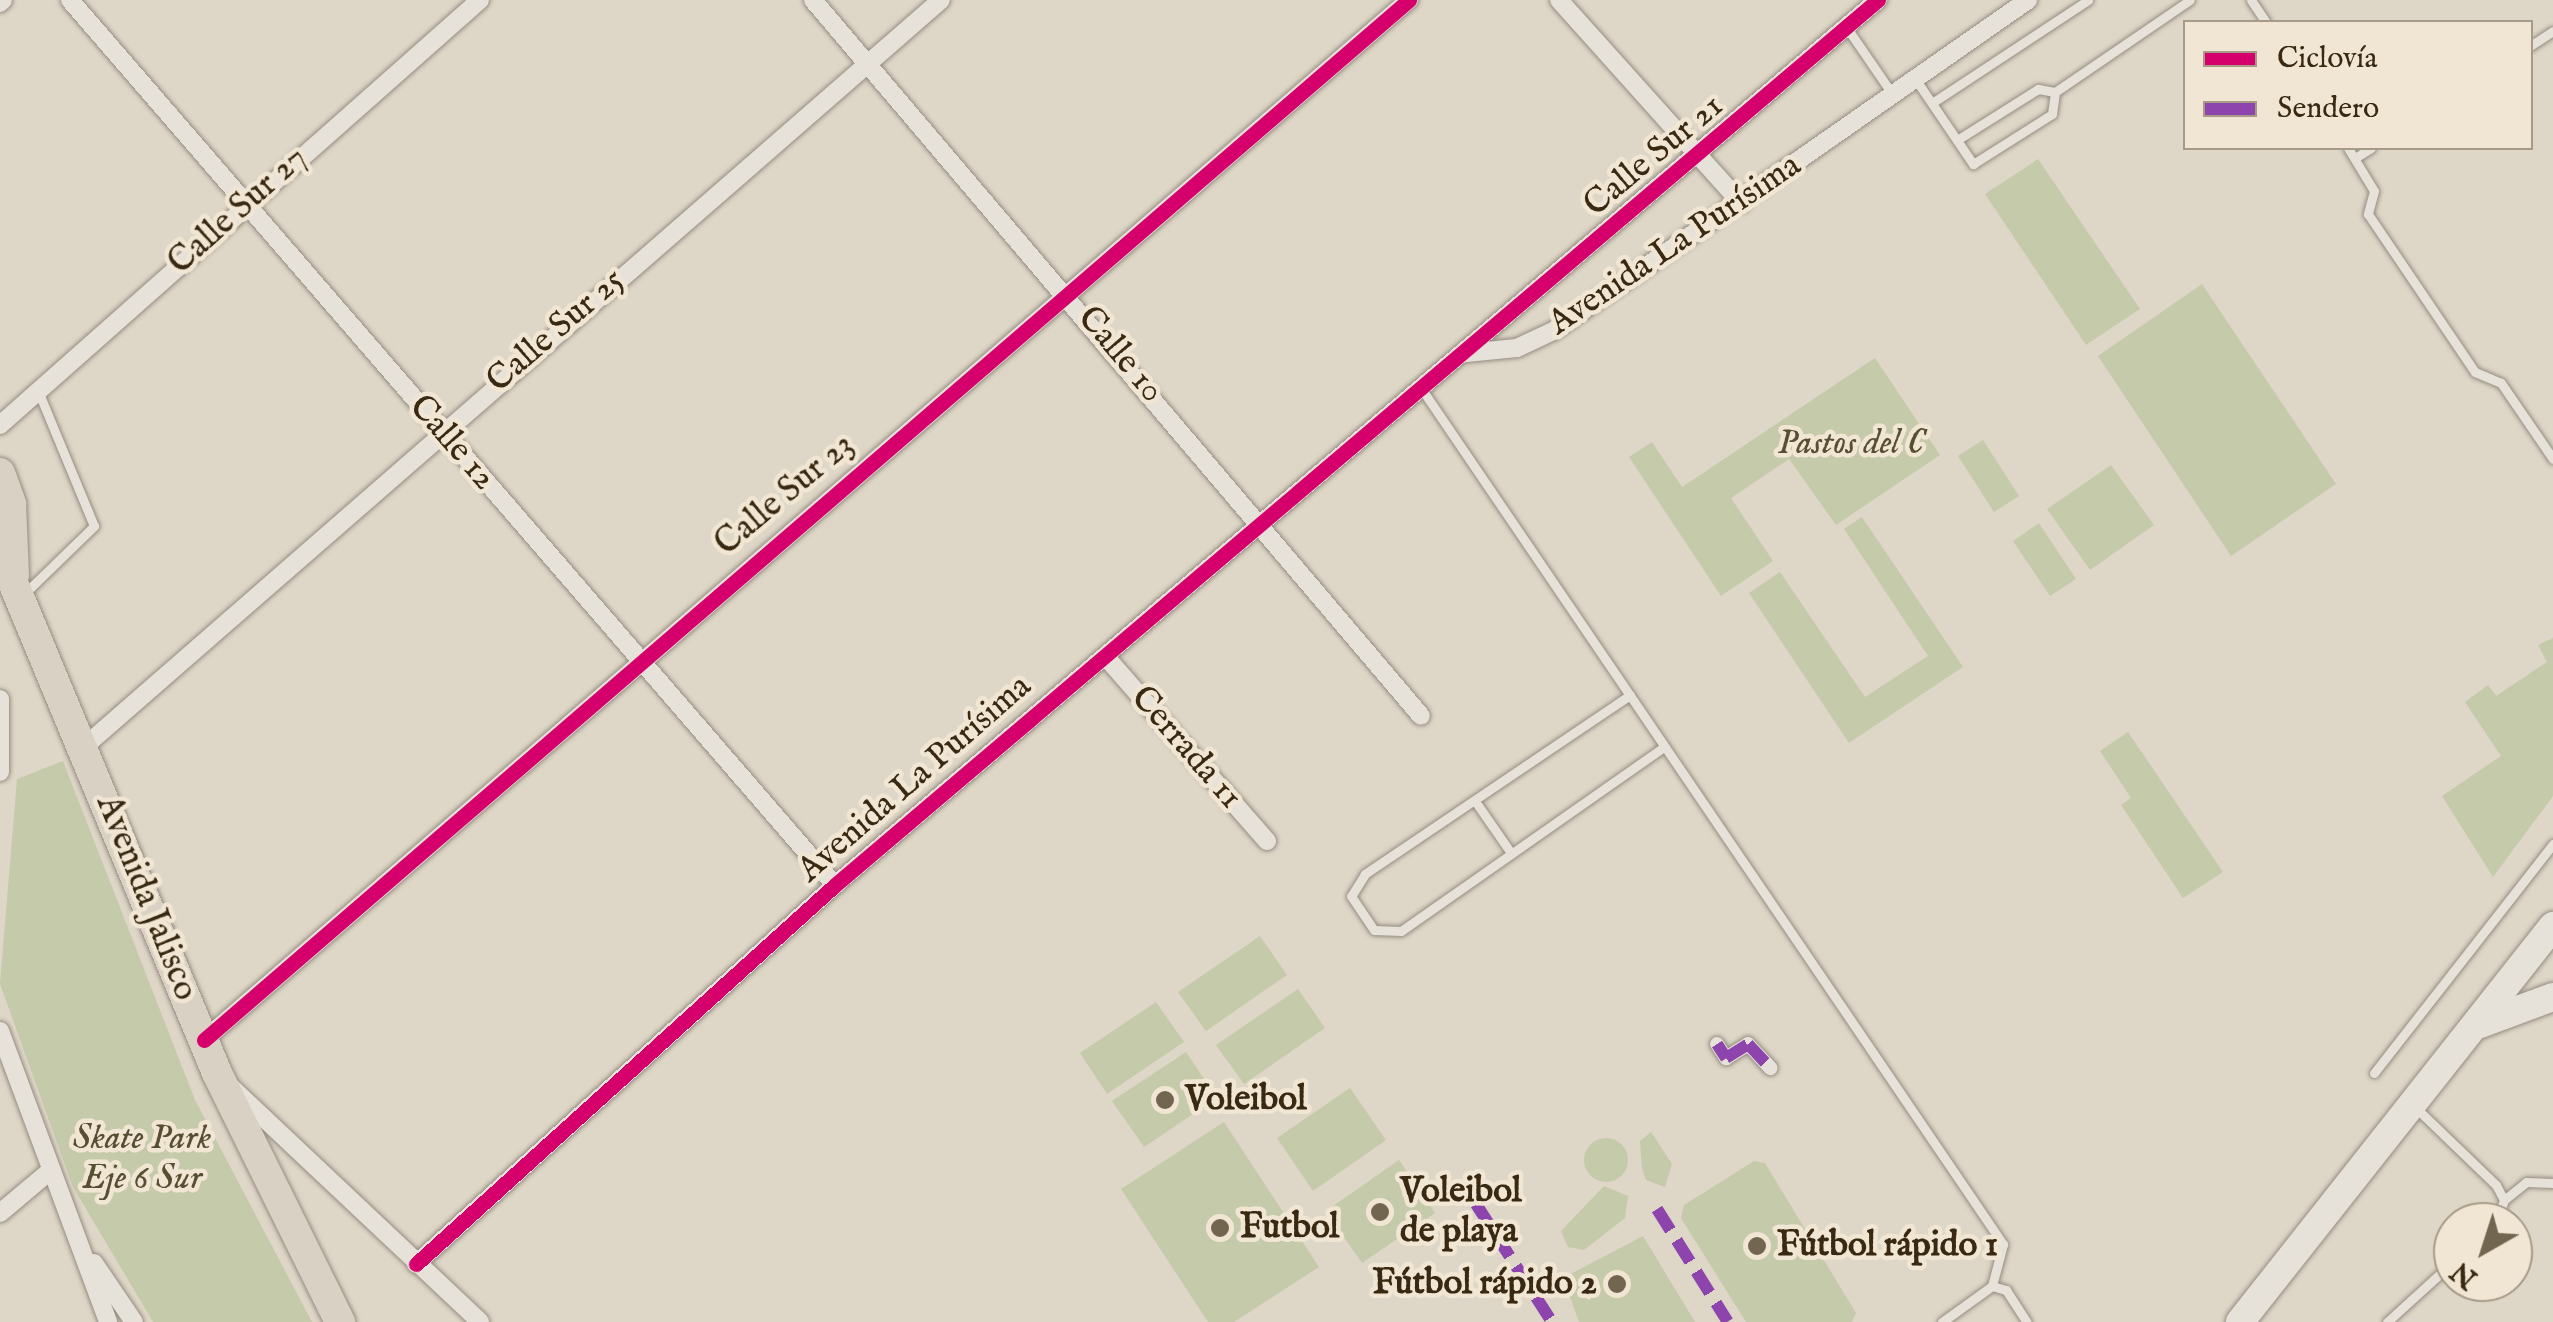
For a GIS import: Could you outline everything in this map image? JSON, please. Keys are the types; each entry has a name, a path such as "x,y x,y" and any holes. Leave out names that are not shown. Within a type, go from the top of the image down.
{"main road":[{"path":"0,473 12,504 12,575"},
{"name":"Avenida Jalisco","path":"12,575 217,1074 340,1322"},
{"path":"2240,1322 2553,926"},
{"path":"2474,1027 2553,996"}],"street":[{"name":"Calle 12","path":"70,0 835,885"},
{"name":"Calle Sur 27","path":"0,426 245,202 480,0"},
{"name":"Calle 10","path":"813,0 1262,521 1421,716"},
{"name":"Calle Sur 25","path":"85,746 441,430 941,0"},
{"name":"Calle Sur 23","path":"204,1040 638,659 1409,0"},
{"path":"1559,0 1699,160 1741,202"},
{"name":"Calle Sur 21","path":"1466,354 1699,160 1878,0"},
{"name":"Avenida La Purísima","path":"416,1264 835,885 1262,521 1466,354 1517,348 1556,330 2028,0"},
{"name":"Cerrada 11","path":"1105,656 1267,841"},
{"path":"0,699 0,772"},
{"path":"0,1031 108,1322"},
{"path":"1717,1044 1726,1058 1748,1044 1770,1068"},
{"path":"217,1074 480,1322"},
{"path":"0,1212 51,1170"},
{"path":"76,1238 134,1322"}],"lane":[{"path":"1932,103 2088,0"},
{"path":"1958,140 2038,89 2055,92 2190,0"},
{"path":"1847,28 1893,95"},
{"path":"1916,80 1973,164 2052,114 2055,92"},
{"path":"2349,150 2374,191 2368,214 2475,372 2500,383 2553,458"},
{"path":"2355,158 2369,150"},
{"path":"1423,390 2003,1244 1992,1286 1942,1322"},
{"path":"12,575 94,526 38,392"},
{"path":"1630,696 1365,874 1350,896 1388,937 1664,746"},
{"path":"1475,801 1510,853"},
{"path":"2374,1073 2553,844"},
{"path":"2413,1104 2504,1200 2526,1182 2553,1182"},
{"path":"2387,1322 2433,1280"},
{"path":"1992,1286 2006,1290 2028,1322"}],"green space":[{"path":"2038,159 2140,309 2086,345 1985,194"},
{"path":"2202,284 2336,484 2231,556 2098,356"},
{"name":"Pastos del C","path":"1875,358 1940,455 1836,525 1789,459 1731,498 1773,561 1721,596 1629,457 1652,442 1682,487"},
{"path":"1983,440 2019,496 1994,512 1958,456"},
{"path":"2111,465 2154,525 2090,570 2047,509"},
{"path":"1862,517 1963,667 1849,743 1749,593 1780,572 1865,697 1928,656 1844,529"},
{"path":"2039,523 2076,579 2050,596 2013,541"},
{"path":"2553,638 2553,796 2493,877 2442,796 2501,756 2465,702 2488,685 2496,696 2547,662 2538,645"},
{"path":"2128,732 2223,872 2183,898 2121,805 2131,798 2100,751"},
{"name":"Skate Park Eje 6 Sur","path":"63,761 195,1100 312,1322 153,1322 73,1187 0,984 17,779"},
{"path":"1260,936 1287,975 1206,1031 1178,992"},
{"path":"1298,989 1325,1028 1244,1084 1216,1045"},
{"path":"1156,1002 1184,1042 1107,1094 1080,1053"},
{"name":"Voleibol","path":"1186,1052 1217,1098 1144,1147 1112,1101"},
{"name":"Voleibol de playa","path":"1350,1088 1386,1140 1313,1191 1277,1138"},
{"name":"Futbol","path":"1224,1122 1319,1267 1234,1322 1208,1322 1121,1189"},
{"path":"1651,1132 1672,1164 1665,1187 1646,1180 1642,1168 1640,1141"},
{"path":"1606,1138 1622,1144 1628,1160 1622,1176 1606,1182 1590,1176 1584,1160 1590,1144"},
{"name":"Voleibol de playa","path":"1399,1160 1435,1213 1362,1263 1326,1211"},
{"name":"Fútbol rápido 1","path":"1754,1161 1765,1163 1856,1313 1852,1322 1746,1322 1681,1218 1684,1205"},
{"path":"1604,1186 1628,1196 1625,1218 1584,1250 1568,1247 1561,1231"},
{"name":"Fútbol rápido 2","path":"1643,1236 1695,1322 1579,1322 1563,1278"}],"marked path":[{"path":"1717,1044 1726,1058 1748,1044 1770,1068"},
{"path":"1476,1204 1552,1322"},
{"path":"1657,1209 1728,1322"}],"cycle path":[{"path":"204,1040 1409,0"},
{"path":"416,1264 835,885 1878,0"}],"place":[{"name":"Voleibol","path":"1165,1100"},
{"name":"Voleibol de playa","path":"1380,1212"},
{"name":"Futbol","path":"1220,1228"},
{"name":"Fútbol rápido 1","path":"1757,1246"},
{"name":"Fútbol rápido 2","path":"1617,1284"}]}
